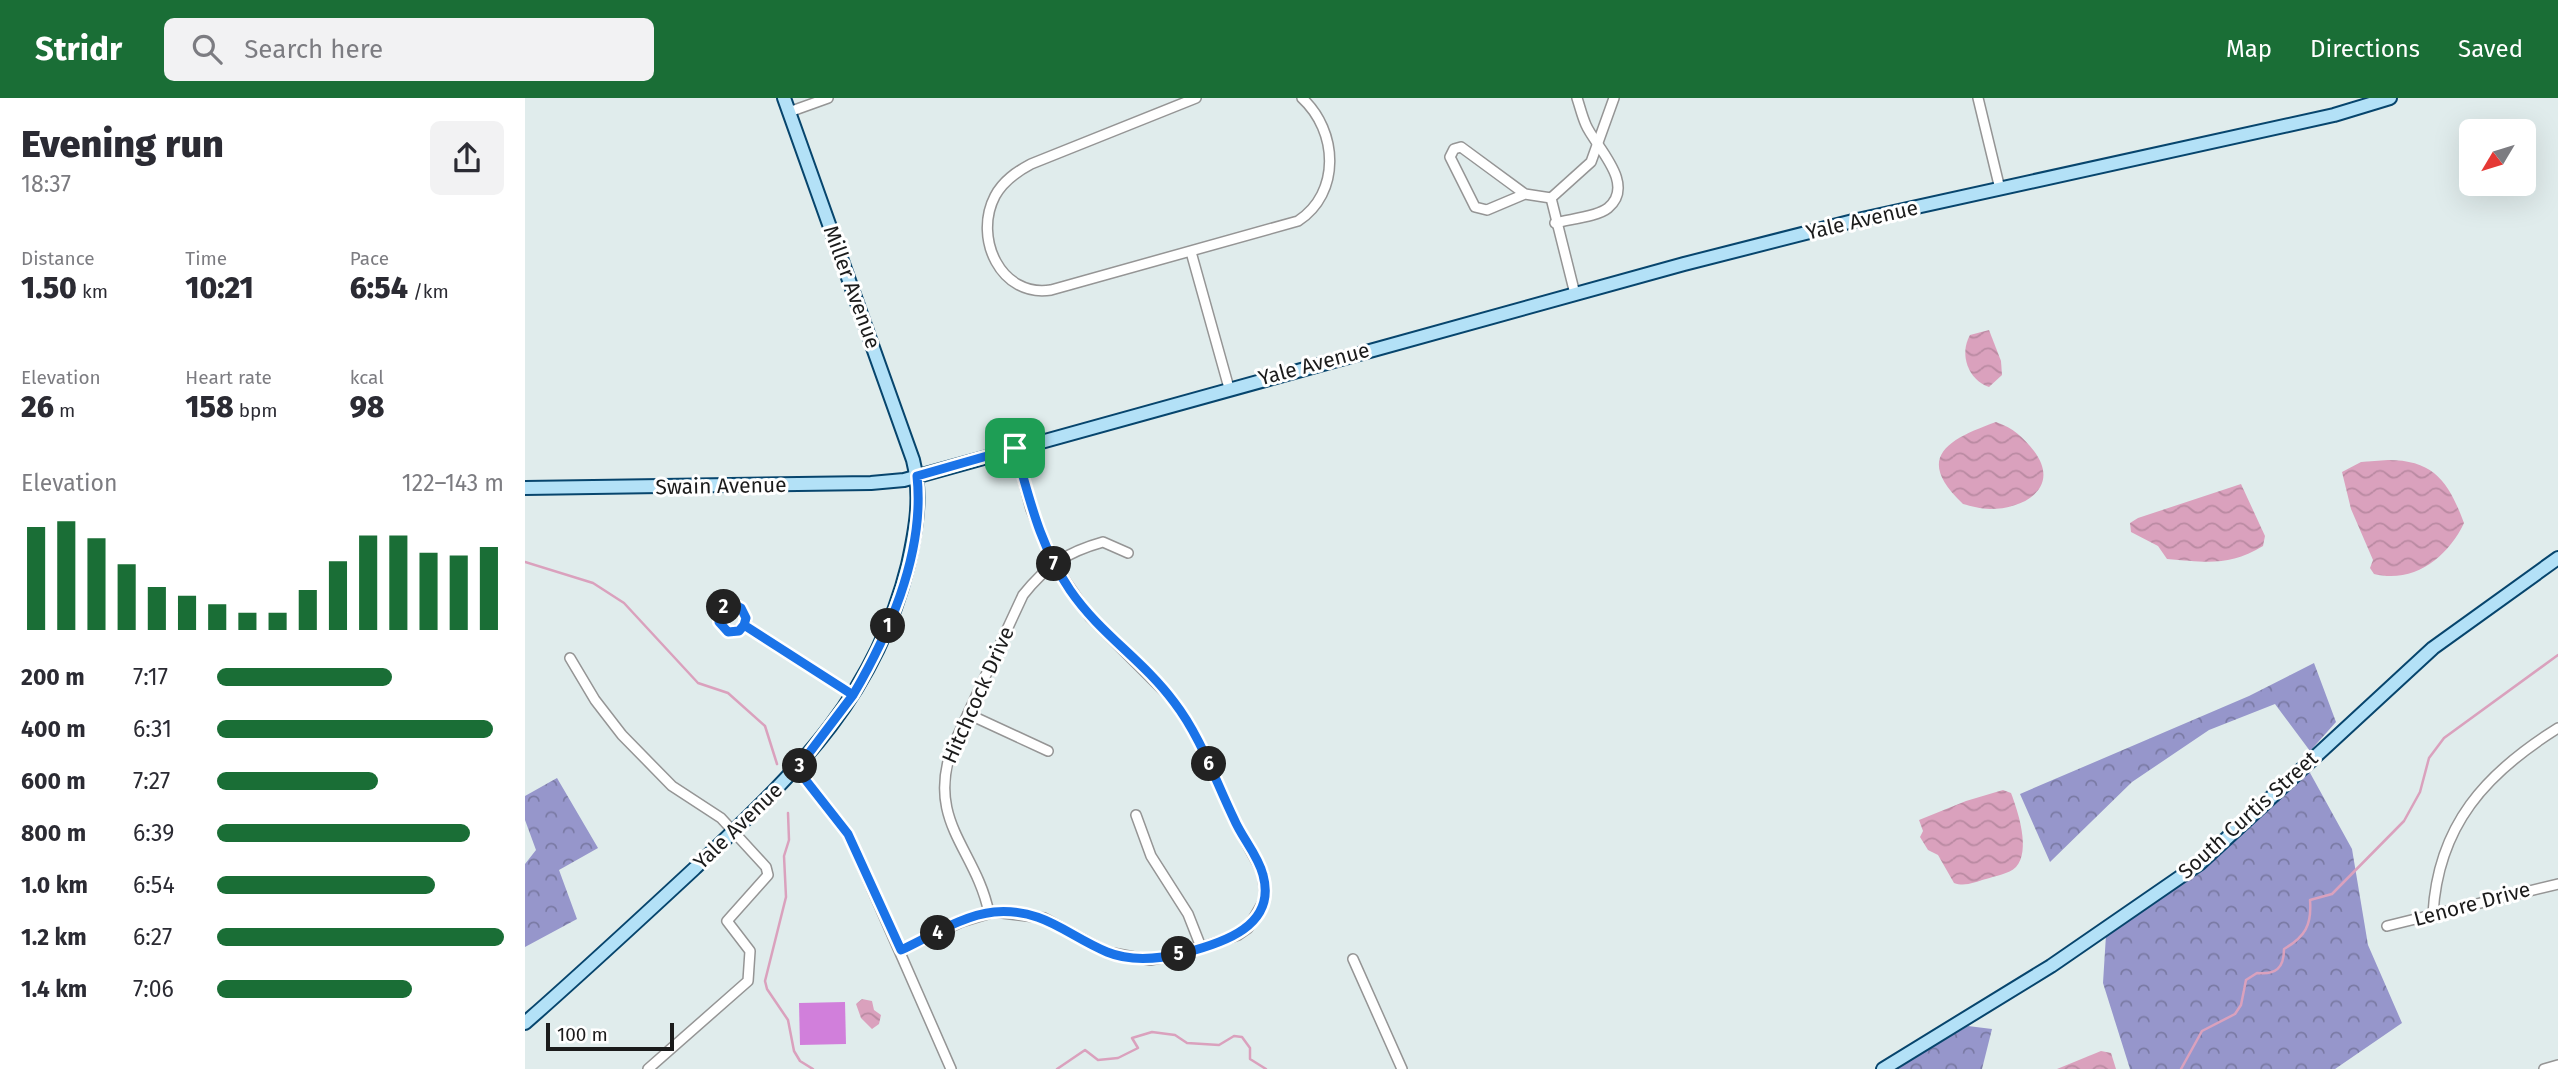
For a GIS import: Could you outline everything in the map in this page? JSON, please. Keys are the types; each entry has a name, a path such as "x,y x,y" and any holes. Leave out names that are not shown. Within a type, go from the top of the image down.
{"street":[{"name":"Miller Avenue","path":"784,98 917,476"},
{"path":"789,112 828,98"},
{"path":"1196,98 1019,170 995,197 987,222 991,251 1004,276 1014,284 1038,292 1288,225 1317,206 1329,185 1329,160 1322,129 1302,98"},
{"path":"1555,223 1607,209 1614,201 1618,187 1614,170 1586,126 1577,98"},
{"path":"1551,198 1591,162 1600,145 1614,98"},
{"path":"1978,98 2000,189"},
{"name":"Yale Avenue","path":"525,1023 797,769 853,695 888,626 905,574 918,510 917,476 1229,388 1842,224 2334,115 2390,98"},
{"path":"1525,194 1487,210 1475,207 1450,157 1454,149 1461,147 1525,194 1551,198"},
{"path":"1551,198 1555,223 1575,294"},
{"path":"1191,252 1229,388"},
{"path":"901,950 961,922 989,914 1044,918 1108,952 1150,960 1238,935 1256,919 1265,899 1263,873 1235,822 1200,743 1174,701 1090,617 1053,563 1031,509 1015,448"},
{"name":"Swain Avenue","path":"525,488 871,483 917,476"},
{"name":"Hitchcock Drive","path":"989,914 944,801 943,772 1023,595 1053,563 1079,549 1103,542 1128,553"},
{"name":"South Curtis Street","path":"1883,1069 2050,966 2199,864 2433,648 2558,558"},
{"path":"744,625 853,695"},
{"path":"570,658 608,718 639,753 672,786 714,812 766,867 768,875 727,921 750,951 748,981 648,1069"},
{"path":"968,715 1048,751"},
{"path":"2433,914 2435,883 2460,818 2486,783 2518,753 2558,728"},
{"path":"797,769 848,834 951,1069"},
{"path":"1136,815 1151,856 1188,914 1201,947"},
{"name":"Lenore Drive","path":"2387,926 2558,884"},
{"path":"1353,959 1402,1069"},
{"path":"2544,1069 2558,1065"}],"green space":[{"path":"2314,663 2336,722 2310,751 2275,704 2209,730 2132,782 2050,862 2020,794 2249,696"},
{"path":"2309,771 2352,849 2368,945 2402,1023 2335,1069 2130,1069 2103,983 2106,935 2199,870"},
{"path":"557,778 598,848 559,870 577,919 525,947 525,864 536,850 525,820 525,796"},
{"path":"1968,1026 1992,1029 1982,1069 1896,1069"}],"shaded area":[{"path":"845,1002 846,1044 800,1045 799,1003"}],"water":[{"path":"1989,330 2001,361 2002,375 1989,387 1976,379 1971,372 1965,350 1970,335"},
{"path":"1996,422 2008,427 2034,451 2041,464 2041,485 2035,494 2026,500 2003,508 1987,509 1963,504 1948,488 1940,474 1939,462 1943,452 1964,435"},
{"path":"2388,460 2418,464 2429,469 2446,485 2464,523 2449,547 2428,565 2403,575 2389,576 2374,574 2370,568 2373,560 2351,509 2342,472 2361,462"},
{"path":"2241,484 2265,536 2263,546 2250,553 2217,562 2167,559 2158,546 2131,532 2130,523 2138,518"},
{"path":"2003,790 2011,793 2020,820 2023,851 2020,860 2016,867 2002,874 1970,884 1954,883 1938,855 1928,850 1920,837 1923,831 1919,820"},
{"path":"862,999 872,1001 874,1010 881,1015 879,1024 872,1029 861,1018 856,1004"},
{"path":"2101,1051 2111,1053 2116,1069 2057,1069"}],"waterway":[{"path":"525,562 593,583 624,603 698,683 728,693 765,726 777,764"},
{"path":"2181,1069 2202,1031 2235,1014 2241,1005 2246,980 2257,973 2269,973 2278,969 2284,949 2306,929 2310,917 2310,900 2332,894 2404,821 2420,792 2429,758 2444,738 2558,655"},
{"path":"788,813 789,840 784,856 786,897 765,981 767,989 788,1020 794,1051 800,1061 813,1069"},
{"path":"1057,1069 1085,1050 1098,1060 1118,1058 1138,1048 1132,1038 1152,1032 1175,1035 1187,1043 1219,1045 1234,1036 1242,1037 1250,1048 1250,1059 1266,1069"}],"route":[{"path":"1015,448 917,476 919,492 916,528 905,574 878,650 853,695 744,625 739,631 728,632 719,622 718,616 723,608 729,605 741,608 746,618 744,625 799,660 853,695 827,733 797,769 842,822 901,950 968,920 994,912 1044,918 1108,952 1150,960 1185,953 1238,935 1248,928 1262,909 1266,887 1263,873 1235,822 1200,743 1174,701 1156,680 1090,617 1053,563 1031,509 1015,448"}]}
